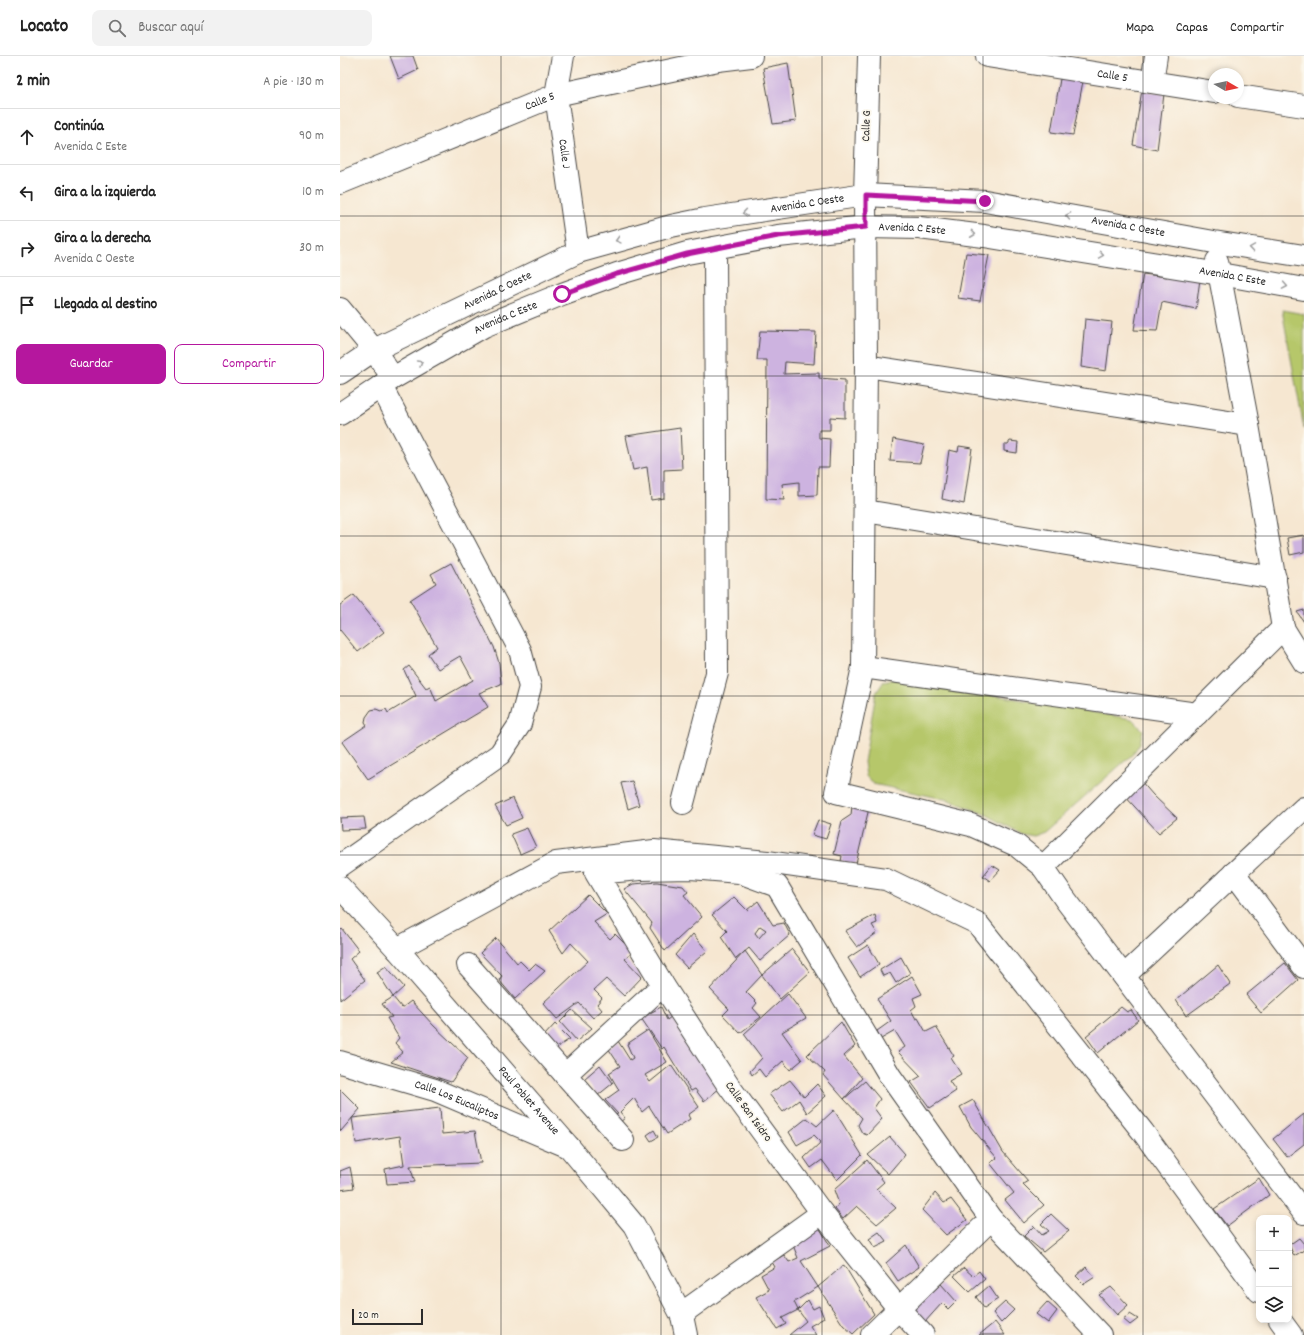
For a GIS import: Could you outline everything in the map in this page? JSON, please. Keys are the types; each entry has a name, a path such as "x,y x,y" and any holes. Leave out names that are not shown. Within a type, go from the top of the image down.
{"street":[{"name":"Calle J","path":"564,56 556,95 578,252"},
{"name":"Calle 5","path":"340,183 556,95 719,58 751,56"},
{"name":"Calle G","path":"869,56 866,195 863,667 836,792 971,825 1016,845 1043,867"},
{"path":"1152,82 1156,56"},
{"name":"Calle 5","path":"997,57 1208,91"},
{"path":"1244,97 1304,106"},
{"name":"Avenida C Oeste","path":"340,373 374,350 578,252 671,226 705,219 866,195 985,201 1214,242 1304,256"},
{"name":"Avenida C Este","path":"340,414 387,382 484,326 562,294 624,272 687,254 778,236 866,227 919,228 984,236 1220,274 1304,290"},
{"path":"1214,242 1248,425 1283,628 1304,662"},
{"path":"683,803 717,673 715,248"},
{"path":"340,309 374,350 387,382 520,650 530,687 520,724 500,754 340,866"},
{"path":"866,366 1248,425"},
{"path":"864,511 1275,578"},
{"path":"1283,628 1043,867 1065,899 1304,1213"},
{"path":"863,667 1197,714"},
{"path":"1124,976 1304,808"},
{"path":"397,949 556,862 654,851 767,862 886,879 978,923 1143,1132 1256,1287"},
{"name":"Calle San Isidro","path":"923,1335 898,1308 822,1212 728,1085 663,985 596,873 640,869 691,868 740,872 777,886 890,1076 991,1219"},
{"path":"1234,873 1304,966"},
{"name":"Paul Poblet Avenue","path":"340,887 397,949 570,1148 634,1225 684,1326"},
{"path":"468,965 623,1140"},
{"path":"565,1075 663,985"},
{"name":"Calle Los Eucaliptos","path":"340,1062 435,1090 570,1148"},
{"path":"684,1326 688,1309 822,1212"},
{"path":"872,1335 991,1219 1100,1335"},
{"path":"1282,1323 1291,1335"}],"green space":[{"path":"1282,310 1304,314 1304,429"},
{"path":"896,678 1132,719 1143,730 1140,743 1133,754 1044,832 1033,836 1022,834 987,815 949,800 873,784 866,776 864,762 876,693 884,681"}],"building":[{"path":"390,56 413,56 418,70 399,79"},
{"path":"788,63 796,121 773,124 763,68"},
{"path":"1060,79 1083,81 1073,135 1051,132"},
{"path":"1142,90 1164,94 1157,150 1133,145"},
{"path":"966,253 989,255 980,301 958,298"},
{"path":"1167,273 1200,279 1196,309 1162,302 1157,331 1134,330 1143,274 1167,277"},
{"path":"1085,319 1112,322 1106,371 1081,367"},
{"path":"760,331 816,332 814,364 785,362 784,374 819,373 819,378 845,380 845,418 830,417 830,430 819,430 819,438 830,439 829,467 818,467 817,495 799,496 799,482 782,484 784,500 766,499 767,360 757,360"},
{"path":"680,428 682,469 664,470 664,498 651,500 647,467 633,470 626,436"},
{"path":"893,439 924,445 920,463 890,461"},
{"path":"1010,441 1018,442 1017,453 1004,451 1004,444 1008,444"},
{"path":"959,446 972,448 964,504 942,499 949,450 958,452"},
{"path":"1304,535 1304,552 1290,555 1287,538"},
{"path":"451,563 494,647 499,663 501,684 479,693 488,707 368,779 342,742 367,725 365,722 366,717 371,710 376,709 381,711 386,709 388,713 416,696 404,670 409,666 426,688 430,686 436,701 473,680 460,656 438,669 428,654 437,647 410,600 436,583 431,574"},
{"path":"354,595 384,632 358,652 340,630 340,605"},
{"path":"1304,610 1304,622 1297,612"},
{"path":"1140,780 1177,818 1159,833 1122,793"},
{"path":"632,781 639,805 628,809 621,783"},
{"path":"513,798 522,818 506,825 495,806"},
{"path":"852,806 869,808 856,864 841,861 842,856 834,854 842,821 851,815"},
{"path":"364,817 366,829 341,830 340,818"},
{"path":"818,820 831,824 826,839 812,835"},
{"path":"527,828 536,847 520,854 511,834"},
{"path":"992,865 1000,870 990,881 983,876"},
{"path":"657,882 683,886 688,892 684,895 702,917 665,951 650,928 652,923 624,889 633,884"},
{"path":"588,895 607,914 594,922 610,939 615,934 633,952 625,959 642,977 624,996 606,979 594,990 602,998 597,1004 602,1010 593,1018 579,1003 557,1019 543,1003 588,961 571,943 563,953 549,931"},
{"path":"734,897 747,910 758,901 773,925 784,923 790,935 760,961 749,948 736,959 721,937 727,931 712,915","holes":["760,926 766,930 759,938 755,933"]},
{"path":"875,915 877,923 872,925 877,933 857,947 845,931"},
{"path":"342,929 359,951 350,959 365,980 340,1000 340,931"},
{"path":"693,934 707,951 687,968 675,955"},
{"path":"496,938 517,963 520,961 529,970 535,964 545,971 515,999 499,980 502,976 480,953"},
{"path":"868,945 879,964 860,977 848,958"},
{"path":"792,949 810,972 780,999 762,975"},
{"path":"745,951 762,975 746,992 757,1003 753,1008 761,1017 740,1033 723,1015 729,1009 710,989"},
{"path":"901,957 910,973 896,983 890,973 883,976 880,970"},
{"path":"1285,963 1298,980 1261,1013 1246,995"},
{"path":"1218,965 1230,984 1186,1016 1176,1000"},
{"path":"386,966 404,987 393,997 377,972"},
{"path":"912,976 922,994 913,998 916,1006 911,1010 916,1019 918,1018 926,1032 936,1027 954,1056 951,1058 961,1074 949,1081 956,1091 930,1108 911,1082 921,1076 898,1052 905,1047 895,1031 881,1039 877,1031 891,1021 877,999"},
{"path":"788,994 806,1018 782,1032 802,1060 790,1070 783,1061 765,1077 759,1069 752,1075 750,1071 762,1058 744,1034"},
{"path":"393,997 402,1008 411,1001 434,1026 468,1058 451,1082 391,1062 403,1052 395,1043 399,1038 387,1018 392,1017 382,1004"},
{"path":"661,1007 667,1020 672,1016 720,1088 704,1101 695,1089 691,1091 664,1047 662,1049 641,1018"},
{"path":"1121,1007 1127,1012 1131,1010 1138,1020 1098,1053 1086,1036"},
{"path":"572,1010 592,1028 577,1041 560,1022"},
{"path":"841,1022 855,1046 844,1056 862,1078 844,1099 823,1075 825,1072 807,1055"},
{"path":"555,1024 570,1039 554,1049 544,1036"},
{"path":"648,1030 667,1062 645,1075 650,1082 671,1065 699,1107 688,1115 690,1119 667,1134 649,1106 642,1112 634,1098 620,1112 625,1118 620,1122 614,1115 618,1114 605,1100 619,1090 609,1073 620,1066 608,1048 618,1041 630,1060 633,1058 627,1044"},
{"path":"600,1065 613,1083 597,1096 584,1079"},
{"path":"790,1080 804,1097 817,1084 826,1096 807,1113 799,1100 783,1112 769,1094"},
{"path":"865,1081 880,1099 874,1108 882,1119 867,1135 862,1133 858,1125 862,1118 844,1099"},
{"path":"340,1089 360,1109 341,1131 340,1130"},
{"path":"973,1100 1003,1152 1028,1181 1023,1184 1044,1205 1024,1223 1005,1200 1014,1193 990,1163 997,1158 971,1127 960,1107"},
{"path":"440,1108 442,1134 475,1131 481,1163 410,1166 415,1182 387,1184 385,1169 404,1165 400,1136 356,1143 352,1118"},
{"path":"834,1110 862,1155 837,1180 822,1160 811,1168 804,1158 821,1142 814,1135 797,1145 789,1132 807,1118 817,1126"},
{"path":"1304,1114 1304,1144 1287,1157 1273,1139"},
{"path":"654,1130 658,1137 651,1141 647,1135"},
{"path":"890,1137 905,1154 888,1174 868,1155"},
{"path":"867,1160 884,1182 876,1189 896,1208 877,1224 857,1206 843,1219 835,1209 839,1204 834,1190"},
{"path":"350,1167 354,1188 340,1190 340,1171"},
{"path":"1259,1178 1269,1195 1227,1226 1214,1209"},
{"path":"935,1193 944,1203 951,1199 967,1220 946,1235 922,1210"},
{"path":"1051,1214 1069,1231 1043,1252 1024,1236 1034,1226 1042,1235 1049,1231 1041,1224"},
{"path":"818,1225 830,1246 801,1261 818,1287 794,1302 798,1310 782,1318 786,1324 777,1329 756,1297 769,1290 761,1275 775,1267 772,1262 784,1255 789,1262 798,1258 791,1240"},
{"path":"879,1232 887,1242 875,1248 869,1239"},
{"path":"1299,1238 1304,1244 1304,1250 1294,1256 1292,1252 1292,1243"},
{"path":"906,1245 919,1267 898,1281 886,1263"},
{"path":"844,1265 874,1314 853,1334 843,1325 818,1287"},
{"path":"1086,1267 1095,1277 1084,1284 1076,1276"},
{"path":"964,1268 973,1276 979,1271 985,1279 970,1292 954,1276"},
{"path":"941,1284 956,1301 948,1309 942,1303 924,1323 912,1310"},
{"path":"989,1286 998,1299 984,1308 976,1297"},
{"path":"1111,1287 1128,1305 1117,1315 1099,1295"},
{"path":"808,1300 813,1309 819,1306 824,1318 810,1326 816,1335 789,1335 806,1321 798,1310"},
{"path":"1005,1302 1014,1310 1001,1323 993,1313"},
{"path":"1047,1302 1057,1311 1048,1323 1036,1314"},
{"path":"1130,1314 1138,1319 1130,1325 1123,1319"},
{"path":"995,1322 1005,1335 979,1335 984,1331"}],"route":[{"path":"562,294 617,274 687,254 778,236 866,227 866,195 985,201"}]}
